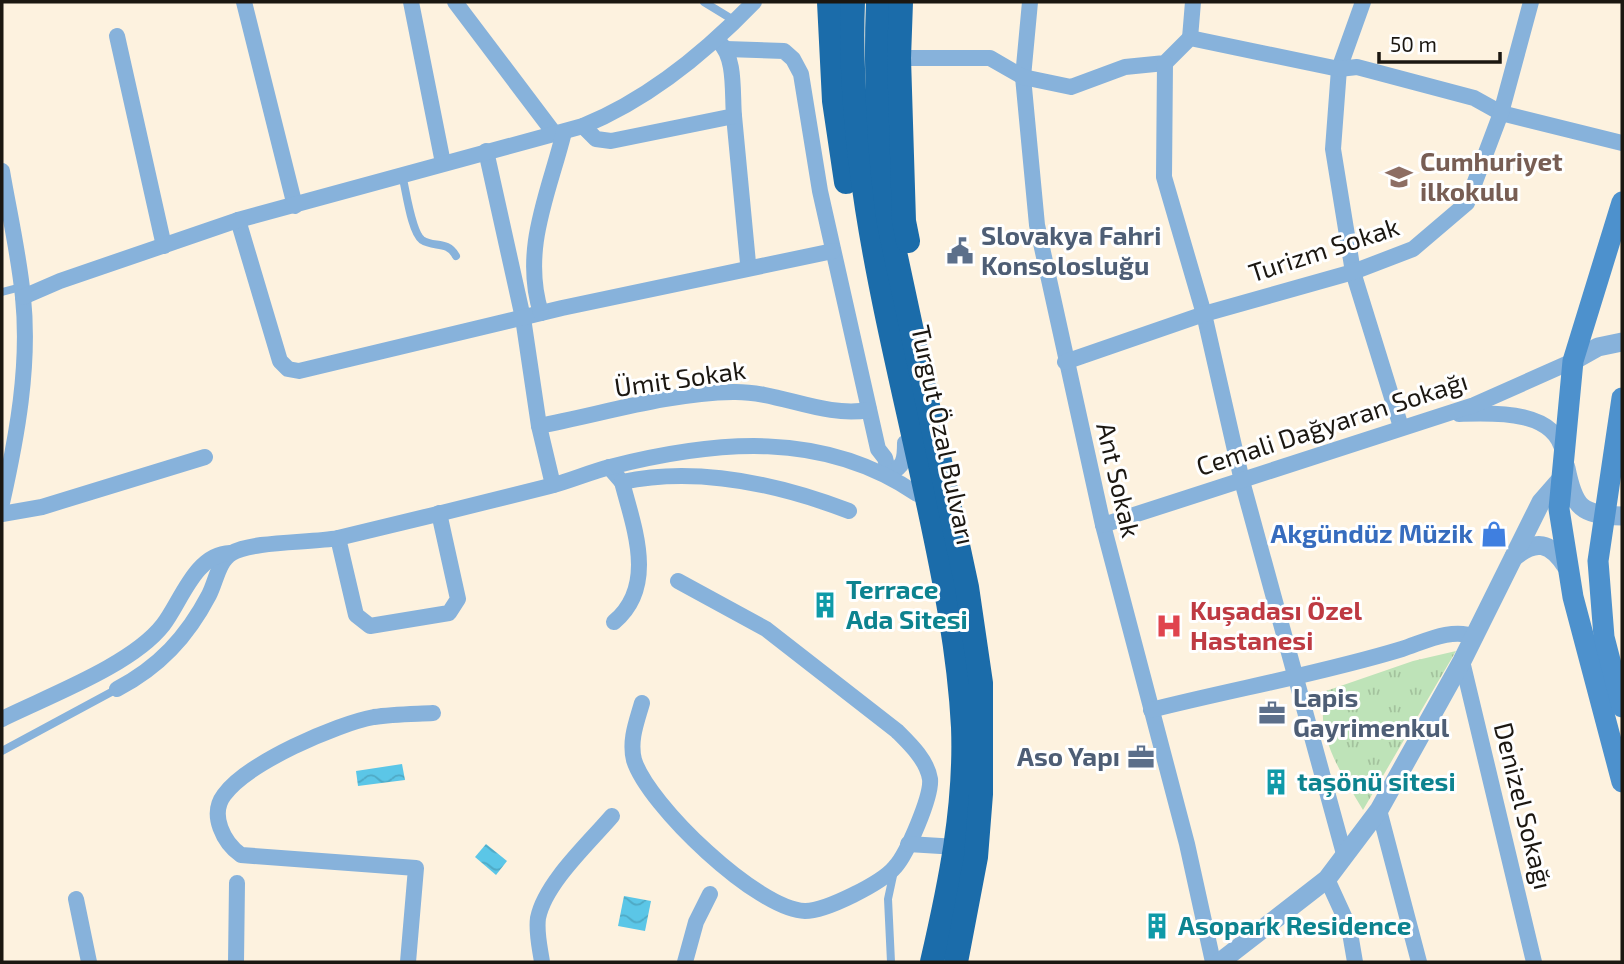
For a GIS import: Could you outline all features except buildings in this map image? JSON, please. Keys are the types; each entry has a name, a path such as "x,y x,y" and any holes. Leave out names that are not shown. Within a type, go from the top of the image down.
{"highway":[{"path":"829,2 834,101 849,198 917,494 946,588"},
{"name":"Turgut Özal Bulvarı","path":"853,2 860,166 867,216 946,588 954,635 963,727 957,847 932,962"},
{"name":"Turgut Özal Bulvarı","path":"877,2 875,67 883,185 967,587 981,683 981,794 960,956"},
{"path":"901,2 899,58 904,221 970,545 981,683"}],"main road":[{"path":"1622,202 1573,361 1559,509 1566,566 1622,782"},
{"path":"1622,398 1612,523 1598,582 1604,637 1622,708"}],"street":[{"path":"244,2 295,206"},
{"path":"411,2 443,163"},
{"path":"455,2 559,132"},
{"path":"22,292 238,220 583,126 620,111 721,45 735,21 754,2"},
{"name":"Ant Sokak","path":"1030,2 1023,77 1037,225 1103,525 1187,844 1213,962"},
{"path":"899,58 990,58 1023,77 1071,87 1125,67 1165,63 1190,38 1193,2"},
{"path":"1363,2 1339,69 1333,149 1353,272 1401,428"},
{"name":"Turizm Sokak","path":"1065,362 1204,314 1353,272 1413,249 1467,203 1501,113 1531,2"},
{"path":"117,36 164,246"},
{"path":"1190,38 1339,69 1357,67 1475,98 1501,113 1622,143"},
{"path":"721,45 734,116 748,263"},
{"path":"721,45 784,51 801,74 820,191 833,251 877,449 885,458 889,474"},
{"path":"1165,63 1164,177 1204,314 1242,481 1297,674 1344,854"},
{"path":"583,126 596,139 611,141 734,116"},
{"path":"541,313 533,278 535,235 559,132"},
{"path":"486,151 523,318 539,426 553,485"},
{"path":"2,171 22,292 24,366 12,456 2,503"},
{"path":"238,220 280,361 288,369 299,372 541,313 833,251"},
{"path":"1573,361 1598,347 1622,342"},
{"name":"Cemali Dağyaran Sokağı","path":"1103,525 1474,405 1573,361"},
{"name":"Ümit Sokak","path":"539,426 671,399 732,391 771,393 844,413 869,410"},
{"path":"1436,417 1493,415 1525,417 1538,422 1555,436 1562,447 1563,471 1579,506 1612,523"},
{"path":"889,474 900,468 905,459 905,443"},
{"path":"2,719 133,652 164,624 194,576 221,553 338,538 553,485 609,467 691,450 758,444 820,453 889,474 917,494"},
{"path":"2,514 42,506 205,457"},
{"path":"609,467 622,482 640,566 637,587 627,611 614,622"},
{"path":"1220,962 1327,879 1379,810 1462,661 1541,502 1563,471"},
{"path":"622,482 664,476 774,486 849,511"},
{"path":"338,538 356,615 370,626 449,613 458,599 439,513"},
{"path":"1514,558 1527,547 1537,545 1549,548 1566,566"},
{"path":"117,689 140,677 168,656 193,623 210,593 222,563 232,553"},
{"path":"642,703 632,740 634,760 655,799 690,835 765,897 803,911 820,910 846,899 894,868 908,844 930,790 925,765 897,731 766,629 678,581"},
{"path":"1151,710 1297,674 1343,667 1450,634 1475,636"},
{"name":"Denizel Sokağı","path":"1462,661 1534,962"},
{"path":"408,962 416,868 241,855 226,844 219,821 222,796 269,760 321,733 374,717 433,713"},
{"path":"1379,810 1419,962"},
{"path":"542,962 538,930 541,906 550,889 612,816"},
{"path":"908,844 957,847"},
{"path":"1327,879 1349,927 1355,962"},
{"path":"236,962 237,883"},
{"path":"685,962 696,922 710,894"},
{"path":"76,899 89,962"}],"lane":[{"path":"704,2 735,21"},
{"path":"402,175 416,233 424,241 444,245 456,256"},
{"path":"2,292 22,292"},
{"path":"2,751 117,689"},
{"path":"891,962 888,899 894,868"}],"green space":[{"path":"1456,651 1363,810 1339,768 1326,738 1323,707 1326,691 1413,661"}],"water":[{"path":"402,764 405,780 358,786 356,771"},
{"path":"486,844 507,861 496,875 475,857"},
{"path":"624,896 651,901 645,931 618,926"}],"place":[{"name":"Cumhuriyet ilkokulu","path":"1399,177"},
{"name":"Slovakya Fahri Konsolosluğu","path":"960,251"},
{"name":"Akgündüz Müzik","path":"1494,534"},
{"name":"Terrace Ada Sitesi","path":"825,605"},
{"name":"Kuşadası Özel Hastanesi","path":"1169,626"},
{"name":"Lapis Gayrimenkul","path":"1272,713"},
{"name":"Aso Yapı","path":"1141,757"},
{"name":"taşönü sitesi","path":"1276,782"},
{"name":"Asopark Residence","path":"1157,926"}]}
